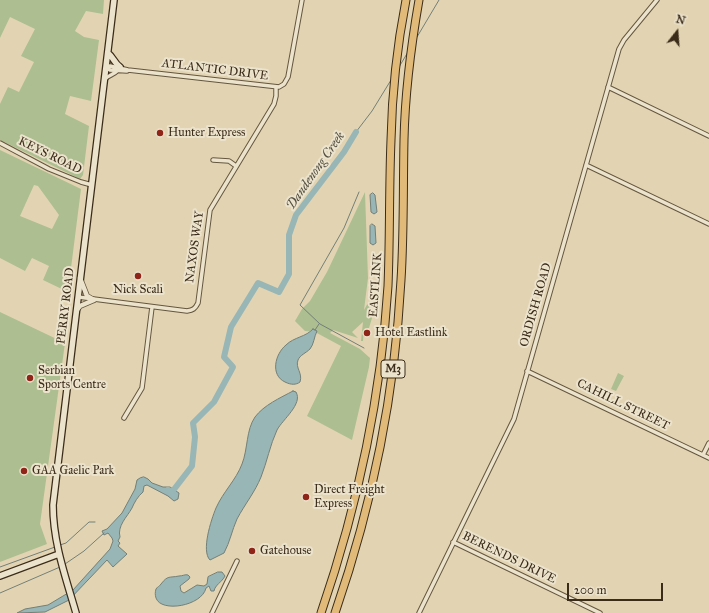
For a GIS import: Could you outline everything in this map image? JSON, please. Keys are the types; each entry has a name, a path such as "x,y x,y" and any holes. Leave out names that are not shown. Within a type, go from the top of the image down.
{"highway":[{"name":"EASTLINK","path":"321,613 339,558 353,506 365,454 382,349 390,242 390,140 393,95 398,44 406,0"},
{"name":"EASTLINK","path":"335,613 352,561 367,506 379,454 390,388 398,327 401,280 404,220 405,118 410,56 419,0"}],"main road":[{"name":"PERRY ROAD","path":"76,613 59,554 54,527 54,494 114,0"},
{"path":"108,53 112,57 118,69"},
{"path":"0,576 59,554"}],"street":[{"name":"ATLANTIC DRIVE","path":"106,67 110,66 118,69 276,88 283,85 288,77 302,0"},
{"name":"ORDISH ROAD","path":"419,613 514,419 619,48 656,0"},
{"path":"104,80 108,76 114,74 118,69"},
{"path":"608,87 709,136"},
{"name":"NAXOS WAY","path":"78,298 187,311 196,307 198,304 208,216 213,203 274,104 276,88"},
{"name":"KEYS ROAD","path":"0,143 49,169 92,185"},
{"path":"213,160 229,161 236,166"},
{"path":"586,165 709,224"},
{"path":"80,278 87,296 94,300"},
{"path":"76,311 80,306 94,300"},
{"path":"124,418 142,388 152,307"},
{"name":"CAHILL STREET","path":"528,371 709,458"},
{"path":"703,455 709,443"},
{"name":"BERENDS DRIVE","path":"453,542 600,613"},
{"path":"212,613 237,561"}],"green space":[{"path":"0,0 104,0 103,14 86,11 75,31 84,37 99,40 91,101 70,96 65,114 89,126 83,175 80,179 0,140 0,104 8,87 19,92 34,62 21,56 35,29 10,17 0,38"},
{"path":"0,150 81,189 68,292 43,280 49,266 32,258 25,271 0,258","holes":["34,185 38,186 59,215 52,229 20,216"]},
{"path":"365,192 368,278 364,310 368,303 372,318 369,328 364,329 363,341 361,341 363,322 352,332 358,338 333,330 330,333 360,349 370,358 352,440 307,416 341,346 315,332 305,331 295,321 302,309 310,301 327,272"},
{"path":"0,312 65,343 40,524 47,544 0,562"},
{"path":"618,373 624,376 616,391 611,389"}],"water":[{"path":"373,193 375,195 377,212 374,214 371,212 370,195"},
{"path":"372,224 375,226 376,243 373,245 370,243 370,226"},
{"path":"313,329 317,331 312,345 310,349 299,358 297,363 301,376 300,382 297,384 289,384 280,379 277,375 276,364 279,354 289,342 307,334"},
{"path":"293,391 296,392 297,401 277,430 256,488 237,519 224,553 210,560 207,556 206,550 212,520 219,502 242,464 252,422 263,409 272,402"},
{"path":"144,477 152,483 163,487 170,487 179,493 178,499 174,501 168,496 147,485 144,486 143,492 139,495 123,522 119,533 120,537 118,541 120,543 118,546 127,554 113,567 107,560 69,600 45,612 17,613 25,609 48,605 73,590 110,549 113,541 112,538 108,533 104,535 102,531 107,529 122,513 135,489 137,480"},
{"path":"218,572 222,572 225,576 214,591 211,591 209,586 203,594 190,603 173,606 165,605 159,603 156,598 156,589 167,578 188,575 190,577 189,579 180,586 181,591 184,593 197,585 204,586 207,584 208,577"}],"waterway":[{"name":"Dandenong Creek","path":"417,37 439,0"},
{"name":"Dandenong Creek","path":"399,67 408,52"},
{"name":"Dandenong Creek","path":"356,132 372,111 391,80"},
{"name":"Dandenong Creek","path":"168,490 172,492 192,466 195,437 193,423 214,402 233,367 224,357 231,327 258,283 279,292 289,274 289,235 296,215 344,152 356,132"},
{"path":"359,192 344,228 300,305 320,324 364,348"},
{"path":"315,330 319,324"},
{"path":"60,545 66,543 89,522 95,522"},
{"path":"65,564 84,551 104,533"},
{"path":"0,567 55,547"},
{"path":"0,593 60,567"}],"place":[{"name":"Hunter Express","path":"160,133"},
{"name":"Nick Scali","path":"138,276"},
{"name":"Hotel Eastlink","path":"367,333"},
{"name":"Serbian Sports Centre","path":"30,378"},
{"name":"GAA Gaelic Park","path":"24,471"},
{"name":"Direct Freight Express","path":"306,497"},
{"name":"Gatehouse","path":"252,551"}]}
